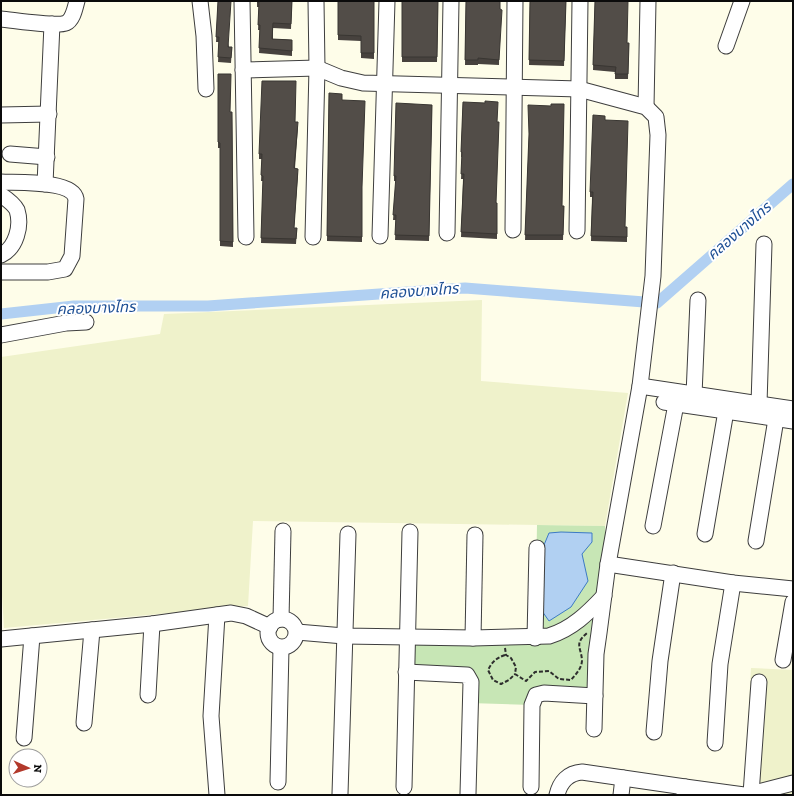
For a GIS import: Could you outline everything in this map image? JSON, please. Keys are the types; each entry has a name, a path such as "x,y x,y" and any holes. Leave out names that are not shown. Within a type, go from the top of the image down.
{"street":[{"path":"1,19 52,24 66,23 71,20 77,1"},
{"path":"200,1 204,36 206,89"},
{"path":"242,1 246,237"},
{"path":"312,237 317,68 316,1"},
{"path":"380,236 387,1"},
{"path":"447,233 451,1"},
{"path":"514,230 515,1"},
{"path":"577,231 580,1"},
{"path":"646,107 648,1"},
{"path":"726,46 742,1"},
{"path":"45,184 52,24"},
{"path":"243,70 317,68 341,78 363,83 579,89 646,107 656,117 658,135 653,276 640,386 608,564 596,654 594,729"},
{"path":"1,115 49,114"},
{"path":"10,154 47,157"},
{"path":"1,182 45,184 65,187 75,193 72,256 69,265 65,269 58,271 1,272"},
{"path":"1,195 9,200 16,209 19,229 8,251 1,255"},
{"path":"759,404 764,244"},
{"path":"694,394 698,300"},
{"path":"1,335 66,323 86,322"},
{"path":"640,386 793,410"},
{"path":"654,526 670,403 793,421"},
{"path":"706,534 726,411"},
{"path":"756,542 776,419"},
{"path":"1,639 152,624 231,613 276,623 292,623 297,632 295,640 289,646 281,648 274,645 268,634 276,623 283,531"},
{"path":"404,787 410,532"},
{"path":"340,794 348,534"},
{"path":"473,638 475,535"},
{"path":"535,638 537,548"},
{"path":"608,564 733,583 793,589"},
{"path":"654,732 660,661 673,573"},
{"path":"715,743 720,664 733,583"},
{"path":"297,632 344,636 535,638 560,633 582,618 604,596"},
{"path":"783,660 793,602"},
{"path":"216,615 211,716 217,795"},
{"path":"148,695 152,624"},
{"path":"84,723 92,630"},
{"path":"24,738 32,636"},
{"path":"278,782 281,648"},
{"path":"406,672 467,675 470,678 468,794"},
{"path":"747,795 759,682"},
{"path":"531,788 532,705 536,695 544,693 595,696"},
{"path":"557,795 559,786 574,773 582,772 623,778 685,791 747,795 793,783"},
{"path":"621,795 623,778"}],"path":[{"path":"515,674 526,681 535,672 549,671 559,679 571,680 578,672 582,660 578,648 581,638 589,631"},
{"path":"505,638 506,655"},
{"path":"506,655 511,658 516,667 515,674 509,680 501,684 493,680 488,670 491,663 499,657 506,655"}],"green space":[{"path":"482,300 481,381 628,393 605,526 253,521 248,606 4,628 1,579 1,357 160,334 164,314"},
{"path":"537,525 605,526 608,564 595,696 532,694 532,705 469,703 469,676 405,678 408,636 535,638"},
{"path":"751,668 793,670 793,795 756,795 754,758 746,758"}],"water":[{"path":"549,533 592,533 592,542 582,554 588,581 571,607 549,621 542,611 544,545"}],"building":[{"path":"218,1 231,1 228,47 232,47 231,58 218,57 219,37 216,37"},
{"path":"257,1 292,1 291,24 273,23 272,39 292,40 292,51 259,48 260,25 258,25 259,2"},
{"path":"338,1 374,1 374,53 361,53 361,36 338,35"},
{"path":"402,1 438,1 437,57 402,57"},
{"path":"466,1 500,1 500,9 502,10 499,60 478,58 478,60 465,60"},
{"path":"530,1 566,1 564,61 529,60"},
{"path":"595,1 628,1 628,74 615,74 616,67 593,65"},
{"path":"218,74 231,74 230,112 232,112 233,242 220,241"},
{"path":"262,81 296,81 295,122 298,122 294,168 298,169 294,228 297,228 296,239 261,238 263,176 261,175 262,154 259,154"},
{"path":"329,93 342,94 342,100 365,101 362,237 327,236"},
{"path":"485,101 498,102 497,122 499,122 496,203 497,234 461,232 464,174 461,174 463,102 485,103"},
{"path":"396,103 432,105 429,236 395,235 396,215 393,215 396,176 394,176"},
{"path":"551,104 564,104 562,206 564,206 563,235 525,235 529,134 528,105 551,106"},
{"path":"593,115 605,116 605,120 628,121 625,227 627,227 627,237 591,236 593,192 590,192"}],"waterway":[{"name":"คลองบางไทร","path":"1,314 74,306 208,306 465,288 657,303 793,184"}]}
